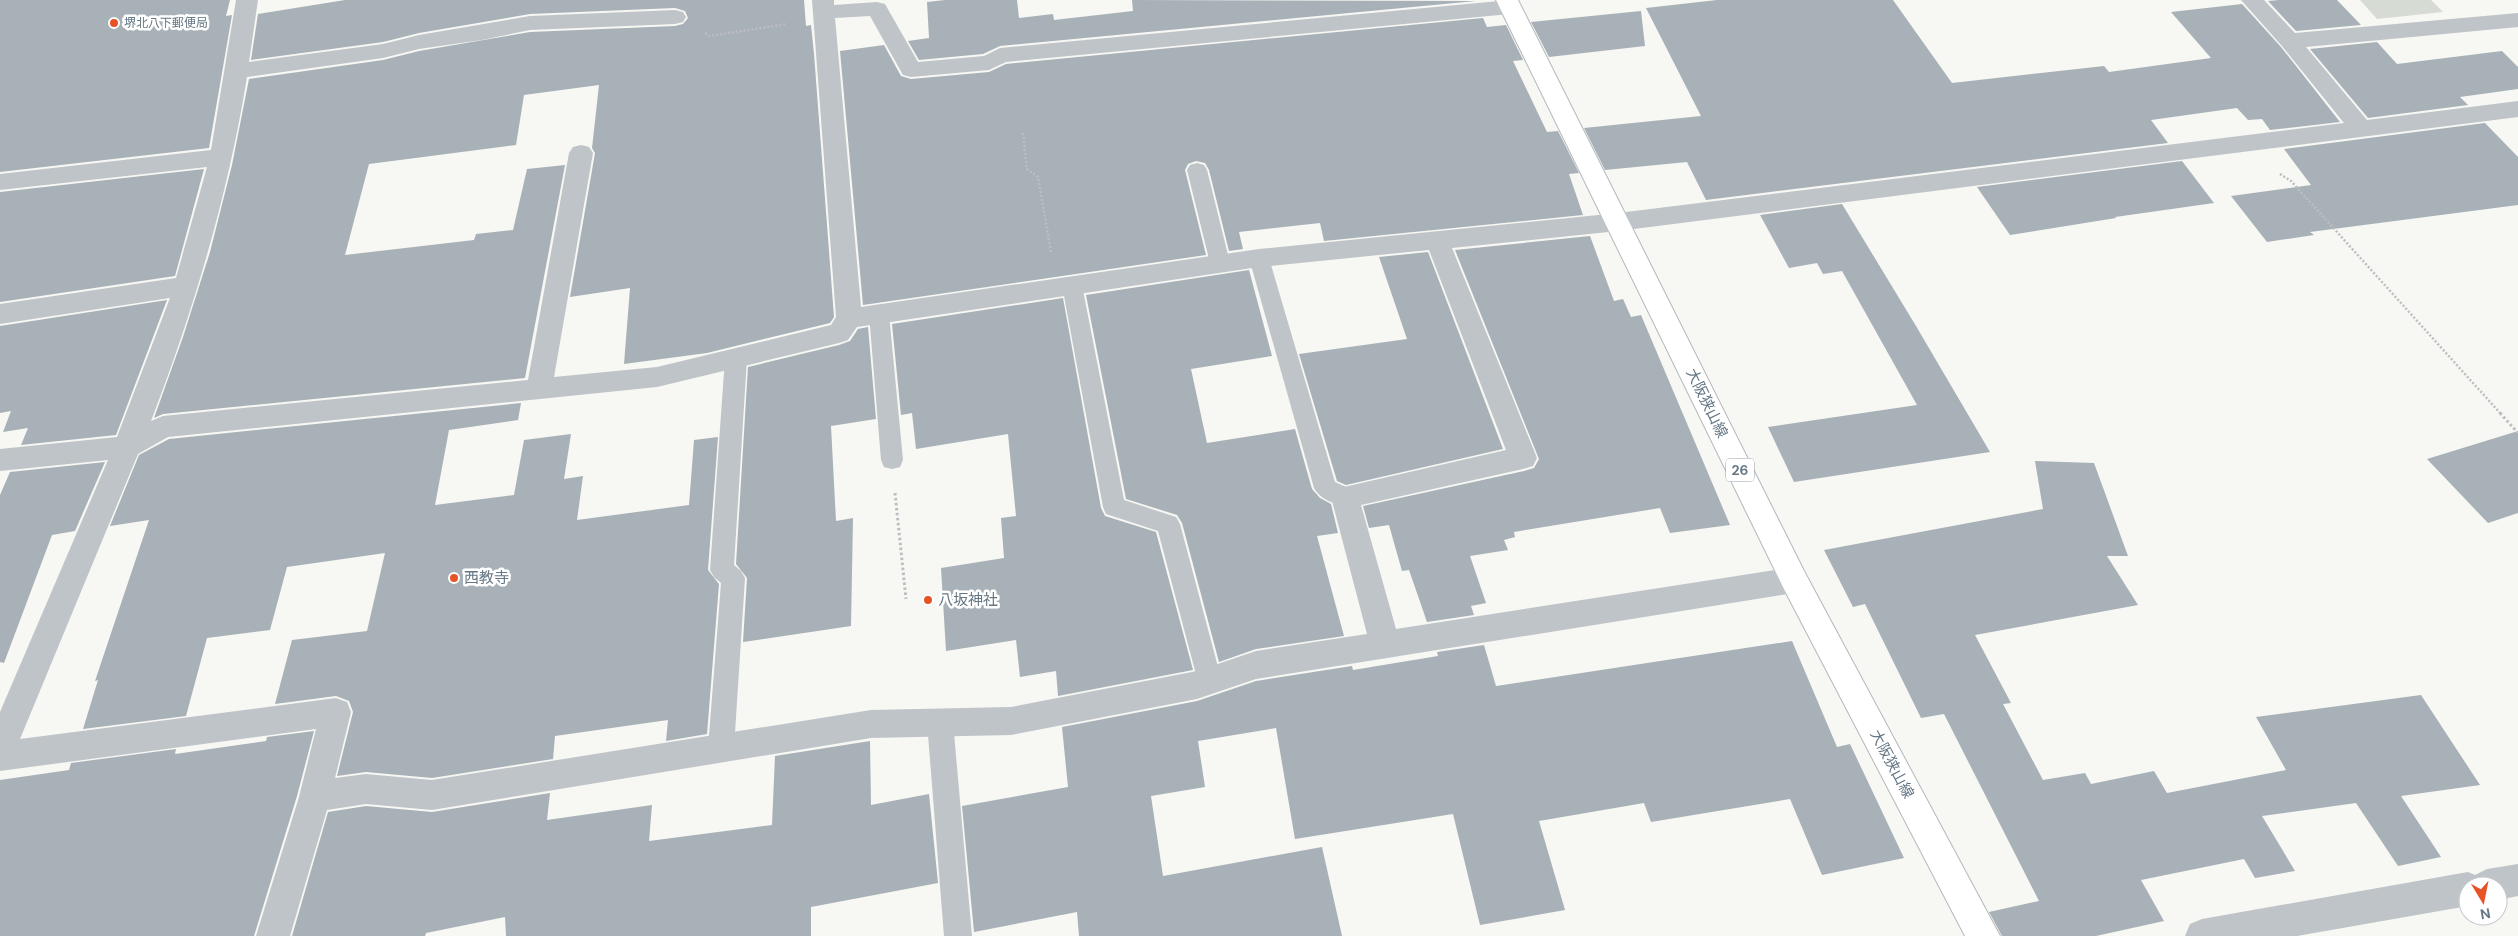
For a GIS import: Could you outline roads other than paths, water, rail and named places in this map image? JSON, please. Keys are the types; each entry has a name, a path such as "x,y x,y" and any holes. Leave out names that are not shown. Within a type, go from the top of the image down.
{"main road":[{"name":"大阪狭山線","path":"1508,3 1794,580 1983,936"}],"street":[{"path":"0,748 127,447 186,286 222,157 238,71 247,0"},
{"path":"2252,0 2290,41 2361,128"},
{"path":"0,460 127,447 163,427 657,377 839,333 849,318 824,10 877,9 911,70 989,63 1000,56 1508,3"},
{"path":"238,71 383,51 419,42 482,33 530,23 675,16"},
{"path":"2290,41 2518,20"},
{"path":"849,318 1258,258 1618,222 2518,108"},
{"path":"539,389 581,153"},
{"path":"0,182 222,157"},
{"path":"1385,644 1345,497 1522,458 1437,240"},
{"path":"0,314 186,286"},
{"path":"315,797 366,789 432,795 871,724 1012,721 1210,682 1256,665 1794,580"},
{"path":"0,756 336,712 315,797 273,936"},
{"path":"2202,936 2458,891"}],"lane":[{"path":"1197,170 1220,263"},
{"path":"1258,258 1325,488 1345,497"},
{"path":"1065,286 1114,507 1168,524 1210,682"},
{"path":"880,314 892,460"},
{"path":"720,748 733,578 722,570 736,358"},
{"path":"940,722 958,936"}],"place":[{"name":"堺北八下郵便局","path":"114,23"},
{"name":"西教寺","path":"454,578"},
{"name":"八坂神社","path":"928,600"}]}
